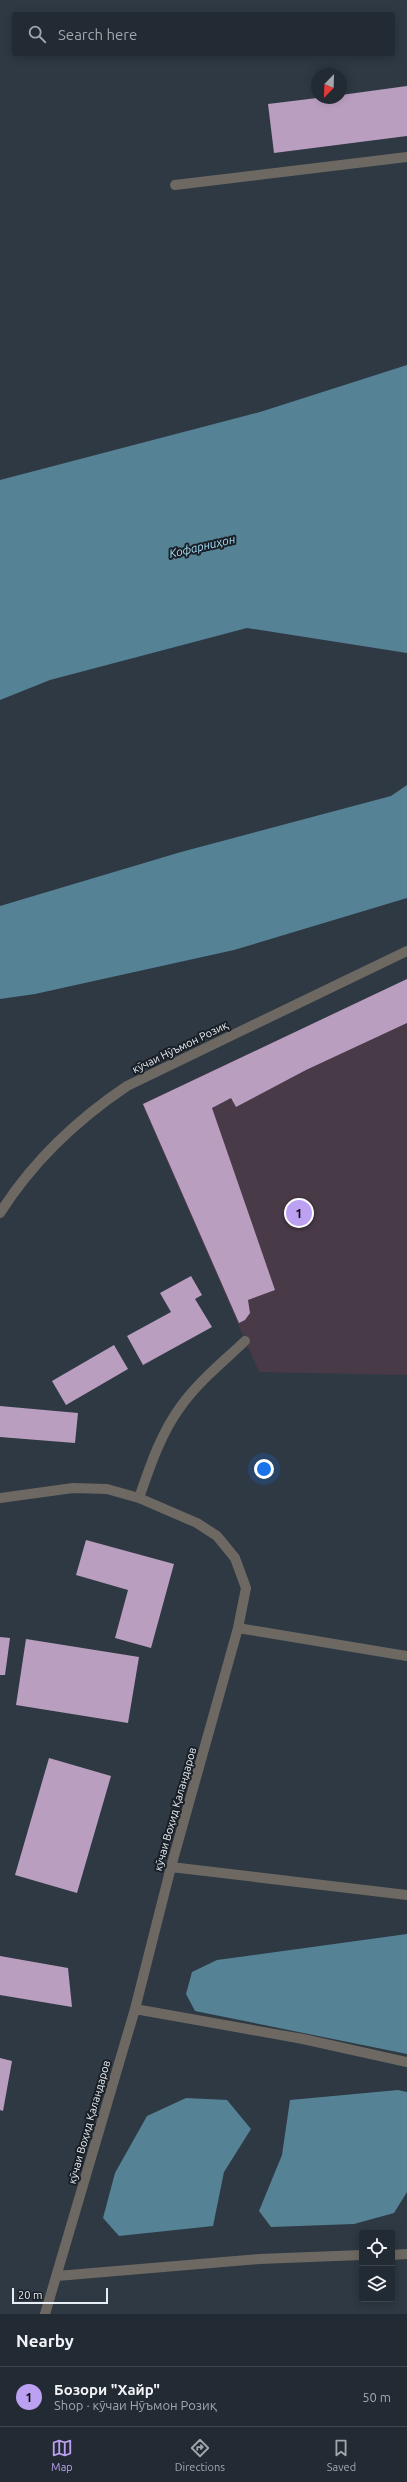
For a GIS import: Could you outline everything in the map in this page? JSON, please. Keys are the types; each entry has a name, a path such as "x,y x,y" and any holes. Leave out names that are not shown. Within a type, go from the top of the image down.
{"street":[{"path":"175,185 407,156"},
{"name":"кӯчаи Нӯъмон Розиқ","path":"0,1214 19,1183 45,1153 98,1106 127,1086 407,951"},
{"path":"139,1498 157,1448 181,1406 202,1381 245,1341"},
{"name":"кӯчаи Воҳид Қаландаров","path":"0,1498 73,1488 107,1489 139,1498 171,1510 217,1536 235,1558 246,1588 238,1628 171,1867 135,2009 45,2314"},
{"path":"238,1628 407,1656"},
{"path":"171,1867 407,1895"},
{"path":"135,2009 302,2039 407,2062"},
{"path":"395,2255 407,2254"},
{"path":"57,2276 259,2259 359,2256"}],"shaded area":[{"path":"407,979 407,1375 259,1372 142,1104"}],"water":[{"name":"Кофарниҳон","path":"407,365 407,653 247,628 50,680 0,700 0,480 260,412"},
{"path":"407,785 407,898 234,950 35,994 0,999 0,906 181,852 391,796"},
{"path":"407,1934 407,2054 195,2011 186,1994 192,1972 217,1960"},
{"path":"398,2090 407,2092 407,2192 394,2213 354,2224 271,2227 259,2211 282,2155 290,2100"},
{"path":"186,2098 227,2100 251,2129 224,2172 213,2226 119,2236 103,2218 115,2173 147,2116"}],"building":[{"path":"407,86 407,136 274,153 268,104 311,99 311,104 347,104 347,94"},
{"path":"407,979 407,1023 306,1070 236,1107 231,1098 212,1108 275,1290 248,1300 250,1313 245,1320 239,1323 143,1104"},
{"path":"191,1276 202,1295 195,1299 212,1327 143,1365 127,1336 171,1312 160,1293"},
{"path":"114,1345 128,1369 66,1405 52,1381"},
{"path":"0,1406 78,1413 75,1443 0,1437"},
{"path":"86,1540 174,1564 151,1648 115,1638 128,1590 76,1575"},
{"path":"0,1637 10,1638 5,1675 0,1675"},
{"path":"26,1639 139,1657 128,1723 16,1705"},
{"path":"49,1758 111,1776 77,1893 15,1875"},
{"path":"0,1956 68,1968 72,2007 0,1995"},
{"path":"0,2058 12,2061 3,2111 0,2110"}],"place":[{"name":"Бозори \"Хайр\"","path":"299,1213"}]}
